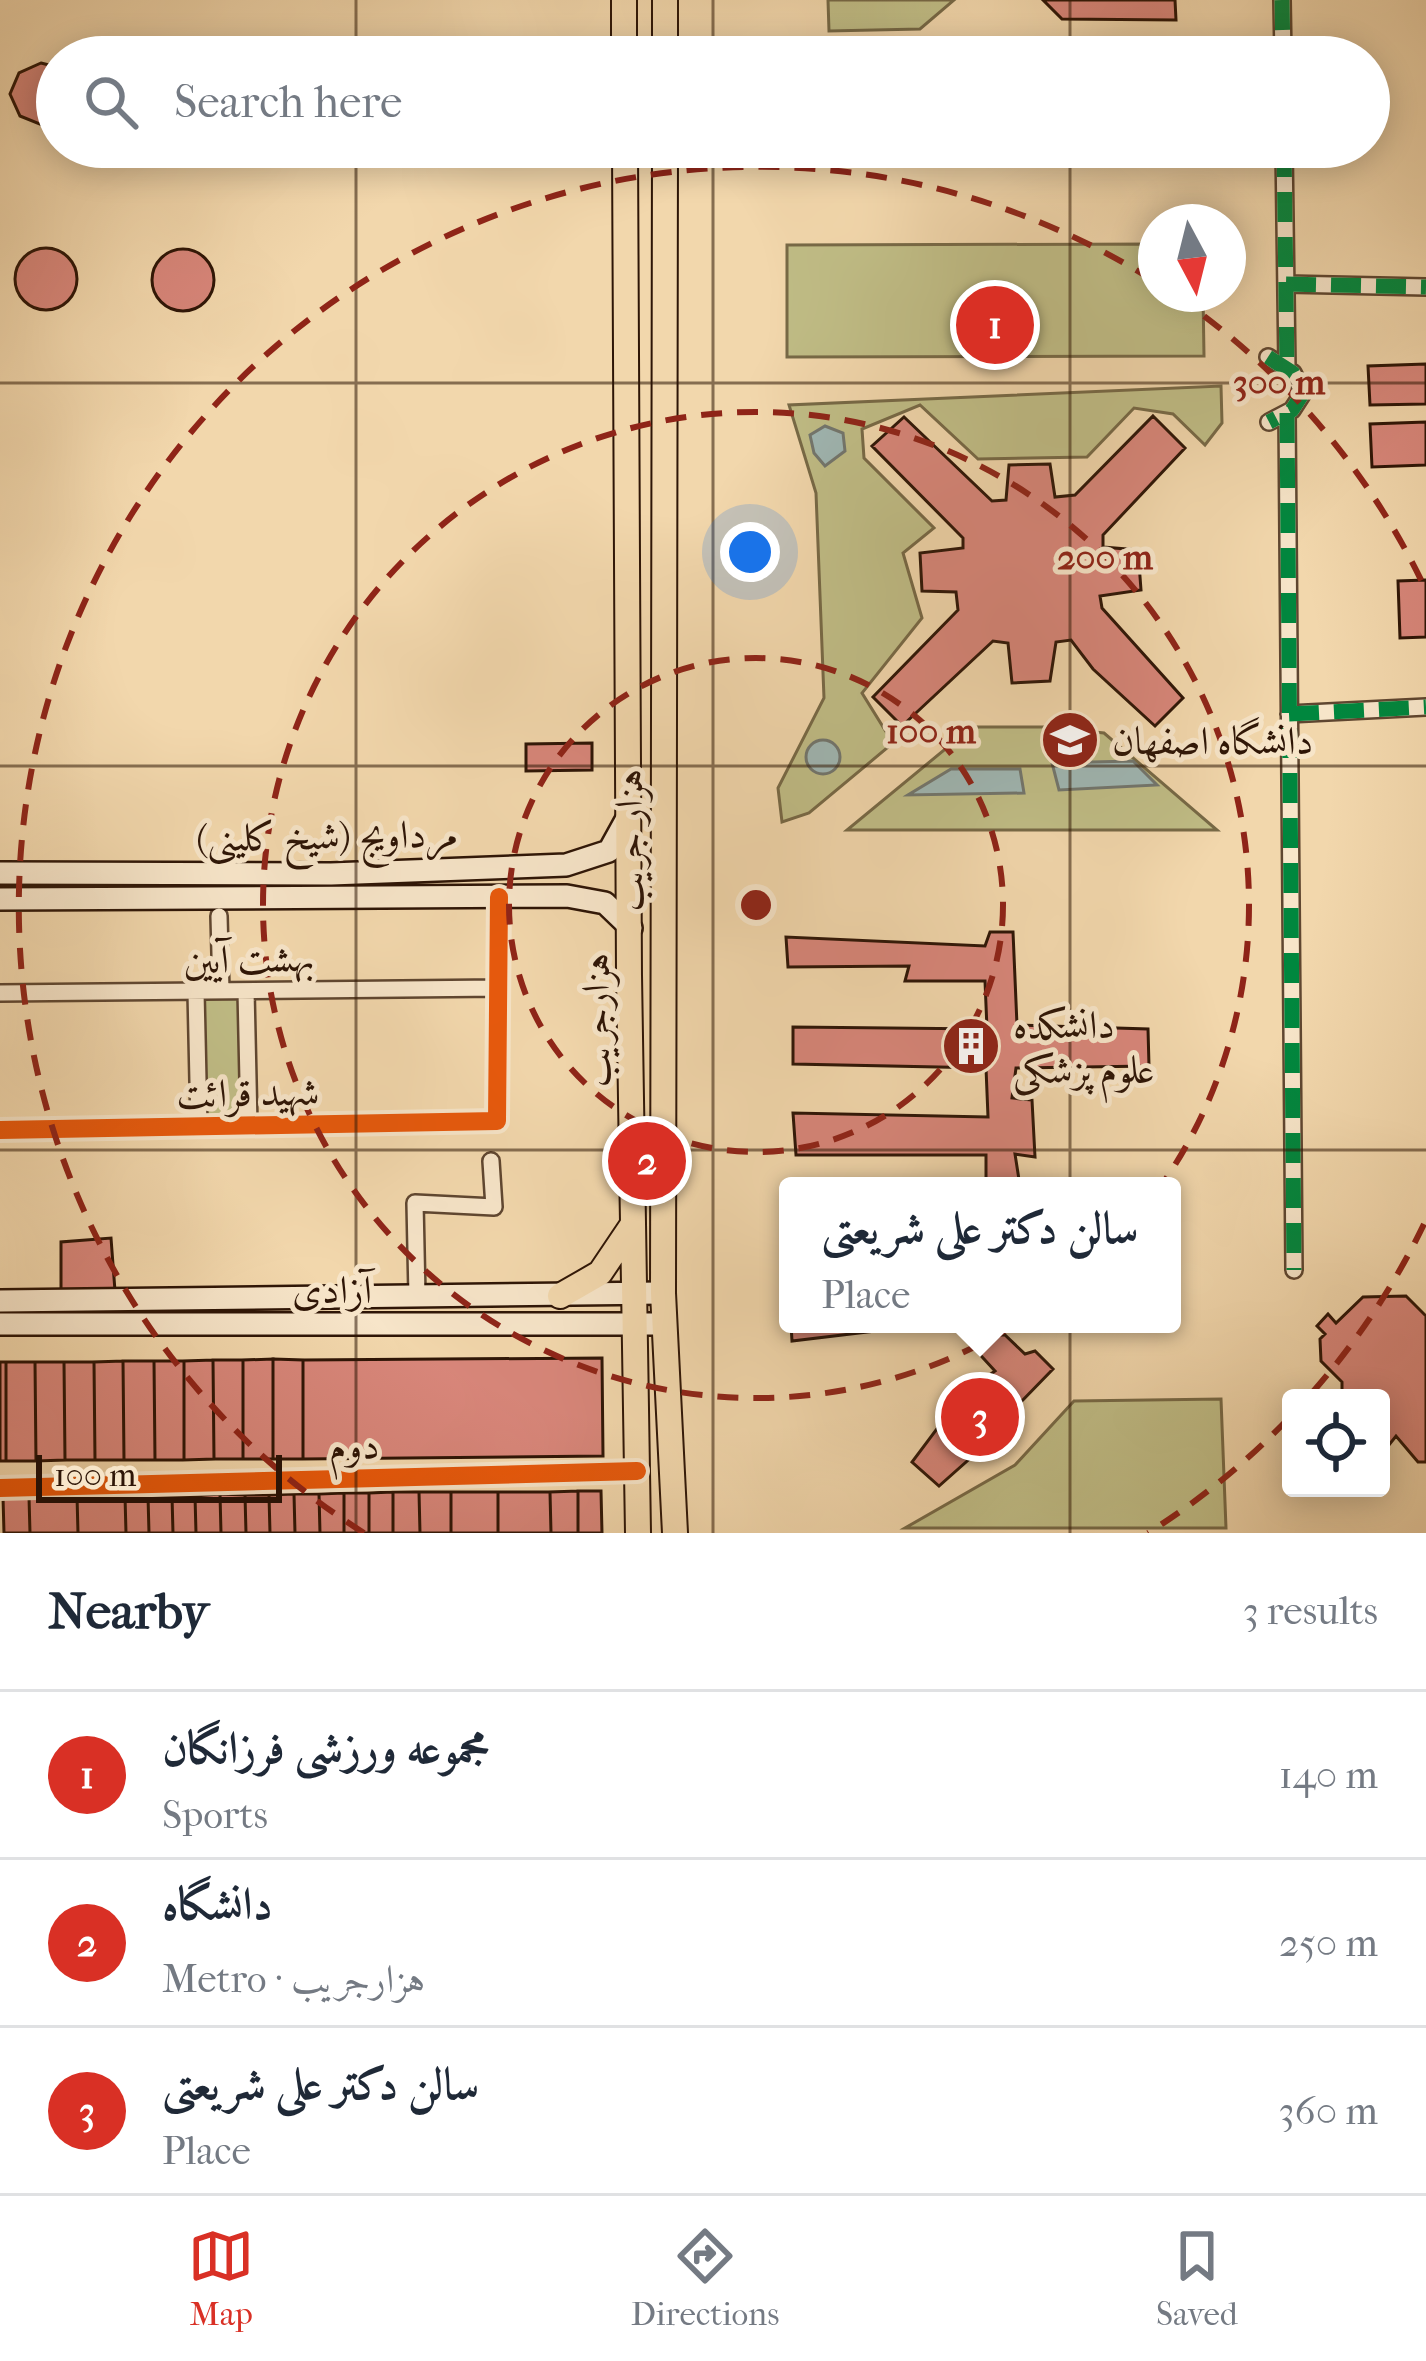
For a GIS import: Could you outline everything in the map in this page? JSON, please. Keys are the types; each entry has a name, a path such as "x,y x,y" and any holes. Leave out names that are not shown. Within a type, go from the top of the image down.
{"main road":[{"path":"624,0 624,36"},
{"path":"665,0 665,36"},
{"name":"هزارجریب","path":"625,168 632,1294 638,1533"},
{"name":"هزار جریب","path":"665,168 663,1293 674,1533"},
{"name":"مرداویج (شیخ کلینی)","path":"0,873 331,874 566,865 609,850 630,812"},
{"path":"330,898 331,874"},
{"name":"مرداویج (شیخ کلینی)","path":"0,899 567,896 605,903 631,928"},
{"path":"560,1296 600,1273 632,1225"},
{"name":"آزادی","path":"0,1300 663,1293"},
{"path":"201,1300 201,1324"},
{"name":"آزادی","path":"0,1327 26,1323 664,1324"}],"street":[{"path":"1282,0 1283,36"},
{"path":"1284,168 1287,368"},
{"path":"1286,284 1426,287"},
{"path":"1268,358 1287,368 1300,381 1303,392 1287,413 1269,422"},
{"path":"1287,413 1294,1270"},
{"path":"1289,714 1426,706"},
{"path":"499,897 499,988"},
{"path":"219,916 221,991"},
{"name":"بهشت آیین","path":"0,993 499,988"},
{"name":"شهید قرائت","path":"0,1130 497,1120 499,988"},
{"path":"246,991 249,1125"},
{"path":"196,992 199,1126"},
{"path":"417,1296 415,1203 494,1207 491,1161"},
{"name":"دوم","path":"0,1488 637,1471"}],"shaded area":[{"path":"828,0 954,0 920,29 829,31"},
{"path":"1138,244 1138,312 1203,312 1204,356 787,357 787,245"},
{"path":"1221,386 1222,423 1205,445 1173,414 1134,408 1087,457 978,459 920,405 862,429 864,458 934,528 903,553 922,618 862,693 893,743 809,813 782,822 778,788 824,698 816,493 789,405"},
{"path":"972,727 1104,733 1217,830 847,830"},
{"path":"246,991 249,1125 199,1126 196,992"},
{"path":"1221,1399 1226,1528 905,1528 1015,1465 1074,1401"}],"water":[{"path":"825,426 843,433 845,451 825,466 814,453 810,435"},
{"path":"823,740 835,745 840,757 835,769 823,774 811,769 806,757 811,745"},
{"path":"1133,761 1157,785 1059,790 1052,763"},
{"path":"951,769 1020,769 1024,793 908,795"}],"building":[{"path":"1043,0 1175,0 1176,20 1062,19"},
{"path":"36,65 36,123 20,116 10,94 19,73"},
{"path":"46,248 68,257 77,279 68,301 46,310 24,301 15,279 24,257"},
{"path":"183,249 205,258 214,280 205,302 183,311 161,302 152,280 161,258"},
{"path":"1426,364 1426,404 1370,405 1368,366"},
{"path":"1153,416 1185,448 1103,535 1103,547 1138,550 1141,590 1100,596 1102,608 1183,698 1155,726 1093,669 1071,640 1056,642 1050,681 1012,683 1008,643 993,641 902,726 873,697 958,610 956,592 922,591 920,553 963,548 963,538 872,446 904,417 992,501 1006,500 1009,465 1050,464 1055,497 1075,495"},
{"path":"1426,422 1426,465 1372,467 1370,424"},
{"path":"1426,580 1426,637 1400,638 1398,581"},
{"path":"592,743 592,770 526,771 526,744"},
{"name":"دانشکده علوم پزشکی","path":"990,932 1013,932 1017,1025 1148,1029 1149,1066 1016,1068 1012,1098 1032,1100 1035,1157 1015,1154 1019,1177 986,1177 986,1155 796,1155 793,1113 988,1117 986,1068 793,1064 793,1027 987,1029 985,981 905,981 909,966 788,967 786,937 985,946"},
{"path":"111,1238 115,1291 61,1296 61,1242"},
{"path":"1406,1296 1426,1316 1426,1462 1418,1462 1396,1436 1390,1444 1390,1389 1342,1389 1342,1382 1321,1361 1320,1339 1325,1334 1317,1326 1328,1314 1336,1323 1363,1297"},
{"path":"792,1333 859,1333 792,1341"},
{"path":"985,1335 1005,1335 1025,1354 1035,1351 1053,1369 1019,1404 1009,1438 1001,1431 939,1486 912,1462 963,1394 995,1371 973,1347"},
{"path":"602,1358 603,1456 303,1459 303,1360"},
{"path":"273,1359 273,1459 243,1459 243,1360"},
{"path":"273,1359 303,1360 303,1459 273,1459"},
{"path":"213,1360 214,1459 184,1460 184,1361"},
{"path":"213,1360 243,1360 243,1459 214,1459"},
{"path":"123,1361 124,1460 95,1460 94,1362"},
{"path":"123,1361 154,1361 155,1460 124,1460"},
{"path":"154,1361 184,1361 184,1460 155,1460"},
{"path":"0,1362 6,1362 6,1461 0,1461"},
{"path":"6,1362 35,1362 36,1461 6,1461"},
{"path":"35,1362 64,1362 65,1460 36,1461"},
{"path":"64,1362 94,1362 95,1460 65,1460"},
{"path":"578,1491 578,1533 551,1533 550,1492"},
{"path":"578,1491 601,1491 602,1533 578,1533"},
{"path":"393,1492 393,1533 369,1533 369,1493"},
{"path":"393,1492 419,1492 420,1533 393,1533"},
{"path":"419,1492 451,1492 451,1533 420,1533"},
{"path":"451,1492 498,1492 498,1533 451,1533"},
{"path":"498,1492 550,1492 551,1533 498,1533"},
{"path":"344,1493 344,1533 320,1533 319,1494"},
{"path":"344,1493 369,1493 369,1533 344,1533"},
{"path":"220,1494 221,1533 196,1533 195,1496"},
{"path":"220,1494 245,1495 246,1533 221,1533"},
{"path":"294,1494 319,1494 320,1533 295,1533"},
{"path":"294,1494 295,1533 270,1533 269,1495"},
{"path":"245,1495 269,1495 270,1533 246,1533"},
{"path":"77,1496 78,1533 30,1533 29,1497"},
{"path":"77,1496 125,1496 126,1533 78,1533"},
{"path":"125,1496 148,1496 149,1533 126,1533"},
{"path":"148,1496 172,1496 173,1533 149,1533"},
{"path":"172,1496 195,1496 196,1533 173,1533"},
{"path":"3,1497 29,1497 30,1533 4,1533"}],"marked path":[{"path":"1282,0 1283,36"},
{"path":"1284,168 1287,368"},
{"path":"1286,284 1426,287"},
{"path":"1268,357 1293,373 1303,393 1292,410 1269,422"},
{"path":"1287,413 1294,1270"},
{"path":"1289,714 1426,707"}],"cycle path":[{"path":"0,1130 497,1121 499,897"},
{"path":"0,1488 637,1471"}],"place":[{"name":"مجموعه ورزشی فرزانگان","path":"995,325"},
{"name":"دانشگاه اصفهان","path":"1070,740"},
{"name":"دانشکده علوم پزشکی","path":"971,1046"},
{"name":"دانشگاه","path":"647,1161"},
{"name":"سالن دکتر علی شریعتی","path":"980,1417"}]}
